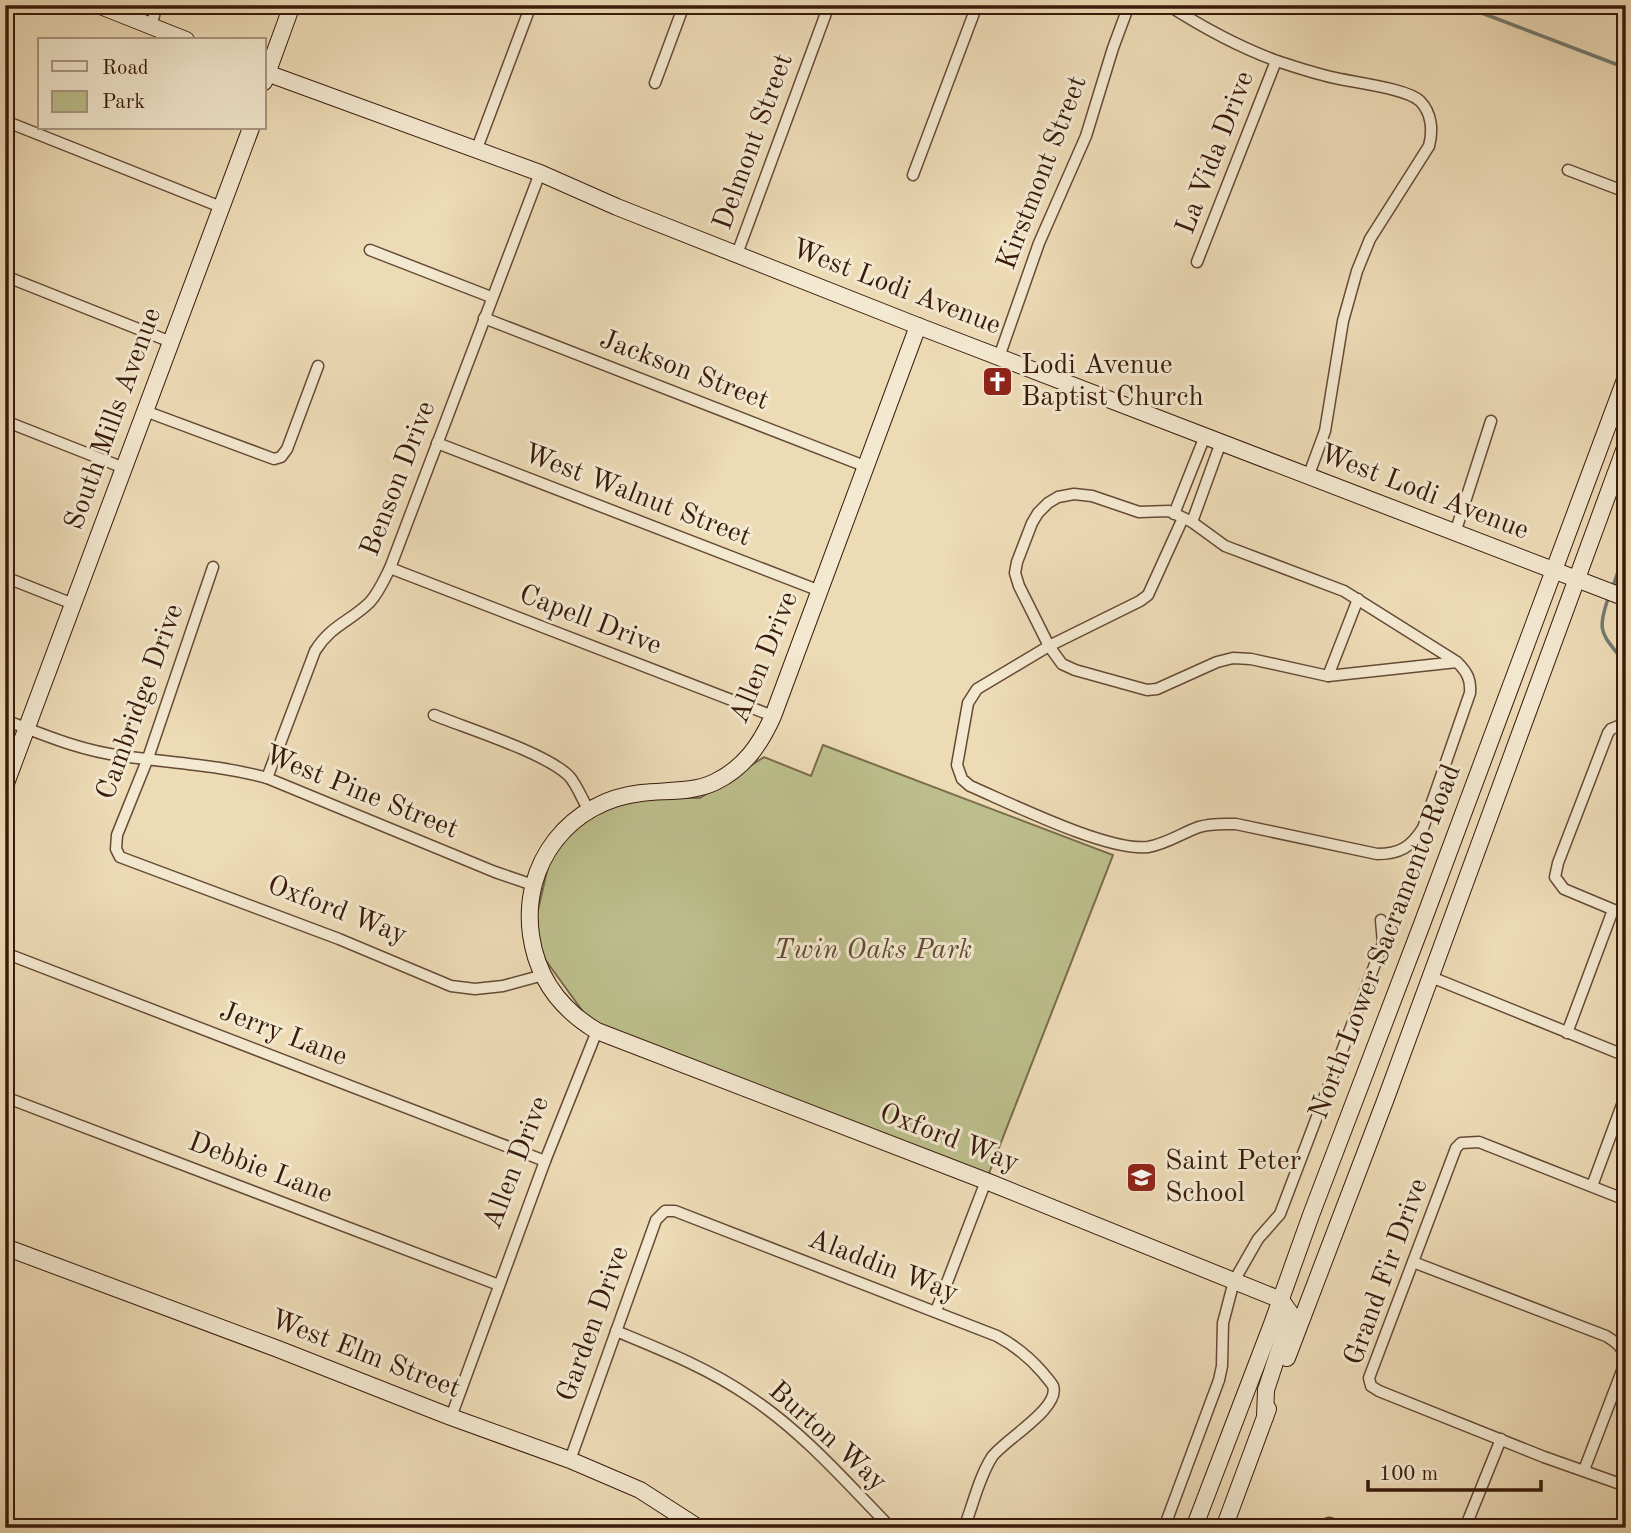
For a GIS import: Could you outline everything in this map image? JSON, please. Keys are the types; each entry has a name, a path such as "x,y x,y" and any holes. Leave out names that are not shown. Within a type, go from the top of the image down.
{"main road":[{"path":"98,5 182,38"},
{"path":"266,73 292,5"},
{"name":"West Lodi Avenue","path":"266,76 540,173 918,326 1624,597"},
{"name":"South Mills Avenue","path":"5,786 250,130"},
{"name":"Allen Drive","path":"597,1031 571,1013 552,992 541,974 533,950 528,919 533,885 548,848 566,827 589,809 640,793 684,791 713,783 739,767 757,748 773,716 918,326"},
{"name":"North Lower Sacramento Road","path":"1194,1528 1626,377"},
{"name":"North Lower Sacramento Road","path":"1224,1528 1431,977 1626,445"},
{"path":"1422,925 1417,962 1431,977"},
{"name":"Oxford Way","path":"597,1031 986,1181 1281,1300"},
{"name":"West Elm Street","path":"5,1247 570,1460 640,1490 699,1528"},
{"path":"1265,1418 1266,1390 1291,1314 1281,1300"}],"street":[{"path":"151,26 157,5"},
{"path":"476,151 531,5"},
{"path":"655,83 684,5"},
{"name":"Delmont Street","path":"737,254 829,5"},
{"path":"913,175 977,5"},
{"name":"Kirstmont Street","path":"999,357 1039,243 1086,136 1129,5"},
{"path":"1168,5 1204,27 1276,61 1323,76 1405,93 1425,107 1431,130 1429,146 1370,239 1357,271 1343,321 1325,431 1308,477"},
{"name":"La Vida Drive","path":"1197,262 1276,61"},
{"path":"5,121 221,207"},
{"path":"1568,170 1626,192"},
{"name":"Benson Drive","path":"267,778 315,651 323,638 368,604 378,593 390,568 540,173"},
{"path":"370,250 491,297"},
{"path":"5,276 171,342"},
{"name":"Jackson Street","path":"484,318 867,467"},
{"path":"145,411 274,458 281,457 287,449 318,366"},
{"path":"5,421 124,468"},
{"path":"1455,533 1491,421"},
{"path":"1183,518 1205,436"},
{"path":"1221,442 1183,518 1148,595 1049,646 976,689 968,703 962,727 957,765 962,779 970,786 1124,847 1148,847 1216,823 1237,824 1377,854 1393,854 1404,850 1423,828 1469,693 1471,682 1467,671 1457,662 1344,592 1225,546 1183,518 1170,511 1139,512 1092,496 1074,494 1058,497 1038,513 1028,533 1015,573 1049,646 1062,664 1074,670 1147,690 1157,689 1217,662 1233,658 1251,659 1328,676 1457,662"},
{"name":"West Walnut Street","path":"437,443 820,591"},
{"name":"Cambridge Drive","path":"118,853 117,835 148,758 213,567"},
{"name":"Capell Drive","path":"390,568 773,716"},
{"path":"5,577 73,604"},
{"path":"1328,676 1358,599"},
{"path":"434,715 519,748 561,770 571,779 589,809"},
{"name":"West Pine Street","path":"5,720 77,746 115,755 243,771 267,778 495,872 533,885"},
{"path":"1621,725 1608,733 1555,877 1564,890 1626,915"},
{"name":"Oxford Way","path":"118,853 130,862 339,939 451,986 475,989 503,986 536,978 541,974"},
{"path":"1567,1032 1613,910"},
{"path":"1164,1528 1219,1380 1223,1323 1234,1282 1258,1239 1280,1214 1383,943 1381,920"},
{"name":"Jerry Lane","path":"5,953 545,1161"},
{"path":"1431,977 1626,1056"},
{"name":"Allen Drive","path":"451,1417 545,1161 597,1031"},
{"path":"1626,1094 1592,1186 1626,1200"},
{"name":"Debbie Lane","path":"5,1097 499,1285"},
{"name":"Grand Fir Drive","path":"1501,1439 1379,1391 1371,1385 1369,1378 1372,1367 1459,1146 1469,1141 1479,1142 1592,1186"},
{"path":"936,1311 986,1181"},
{"name":"Aladdin Way","path":"669,1211 675,1211 936,1311 1009,1342 1036,1365 1052,1385 1052,1400 1045,1410 1003,1444 993,1456 964,1528"},
{"name":"Garden Drive","path":"570,1460 656,1220 659,1215 669,1211"},
{"path":"1413,1262 1606,1336 1618,1344 1626,1357 1625,1363 1584,1470"},
{"name":"Burton Way","path":"616,1331 695,1364 753,1398 825,1458 891,1528"},
{"path":"1465,1528 1501,1439 1626,1486"},
{"path":"1319,1527 1329,1523 1346,1528"}],"green space":[{"name":"Twin Oaks Park","path":"823,745 1113,855 986,1181 597,1031 531,940 554,841 616,798 700,798 764,757 811,776"}],"waterway":[{"path":"1461,5 1626,68"},
{"path":"1612,589 1626,549"},
{"path":"1609,596 1602,627 1607,639 1626,665"}],"place":[{"name":"Lodi Avenue Baptist Church","path":"998,382"},
{"name":"Saint Peter School","path":"1142,1178"}]}
